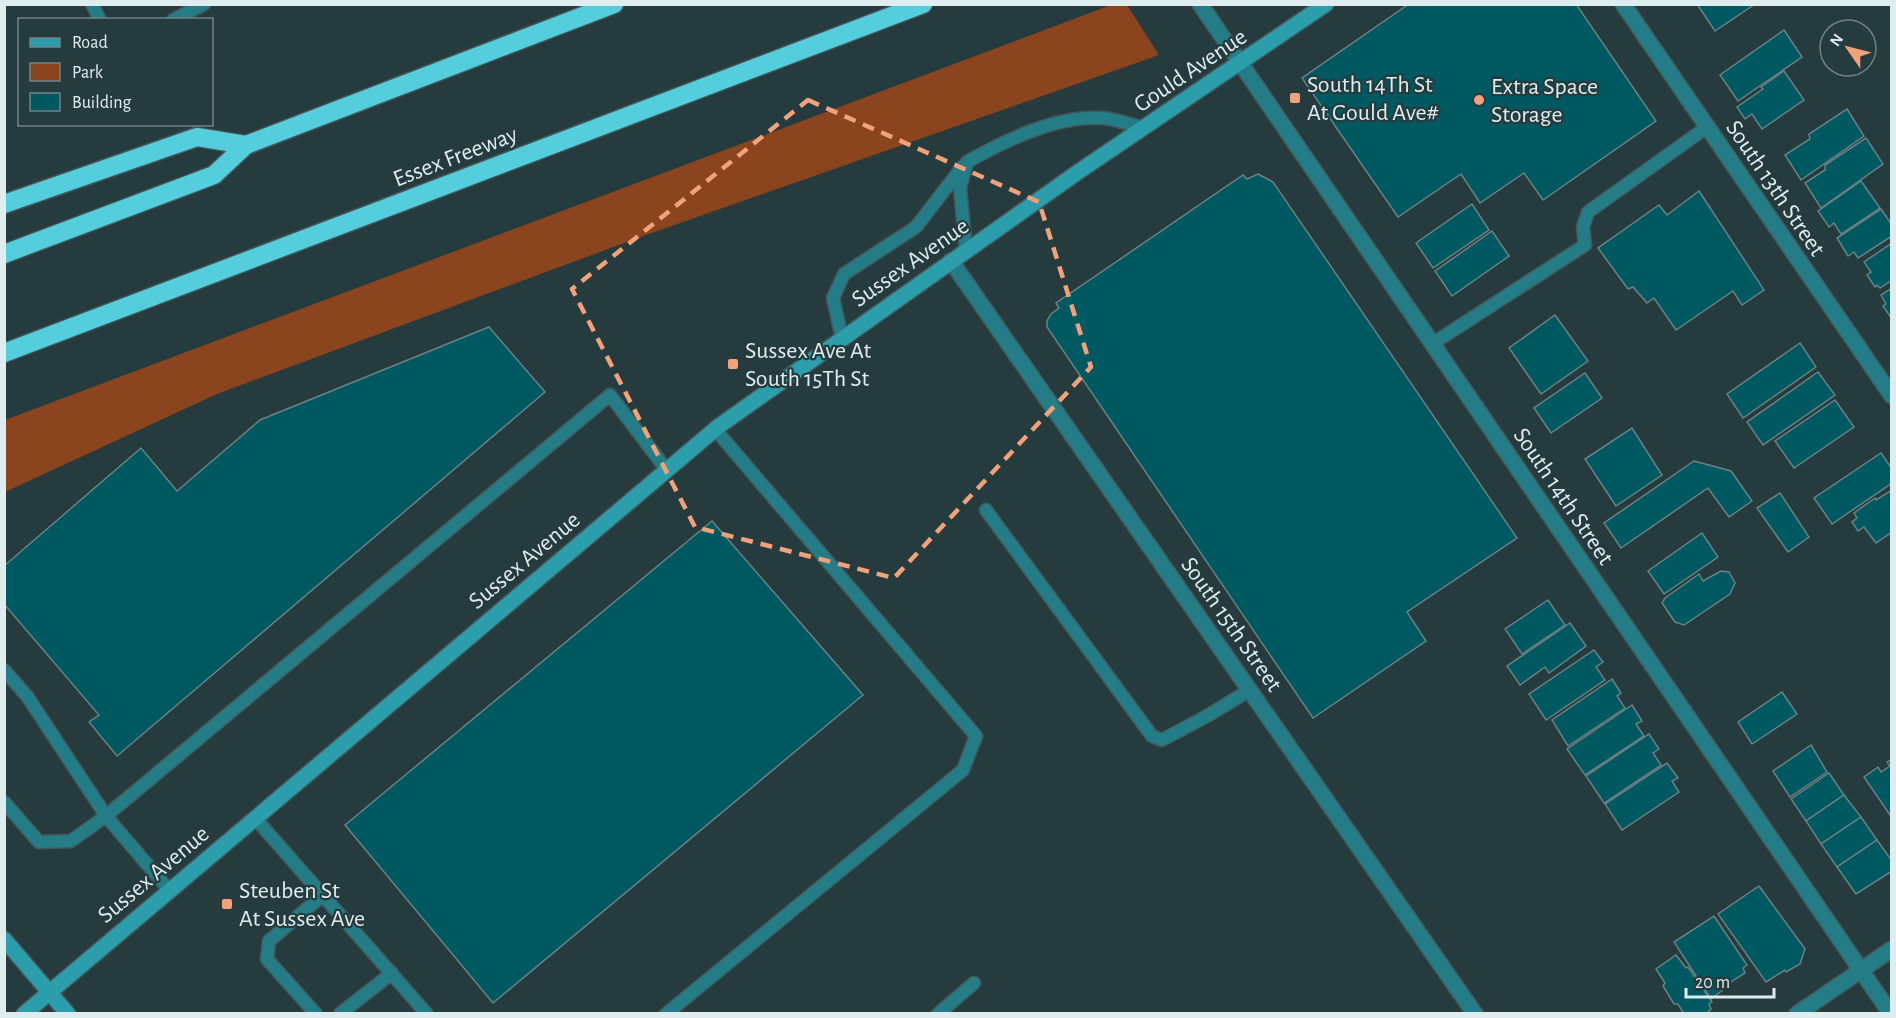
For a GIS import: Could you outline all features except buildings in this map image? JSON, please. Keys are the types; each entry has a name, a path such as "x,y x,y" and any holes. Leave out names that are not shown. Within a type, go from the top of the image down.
{"highway":[{"path":"4,254 214,175 246,145 614,4"},
{"name":"Essex Freeway","path":"4,354 923,4"},
{"path":"4,204 197,137 246,145"},
{"path":"4,361 136,303"}],"street":[{"name":"Gould Avenue","path":"1078,172 1326,4"},
{"name":"South 13th Street","path":"1623,4 1892,396"},
{"name":"South 14th Street","path":"1202,8 1891,1014"},
{"name":"Sussex Avenue","path":"24,1014 715,429 1078,172"},
{"name":"South 15th Street","path":"951,261 1475,1014"},
{"path":"4,939 68,1014"},
{"path":"1797,1014 1892,949"}],"lane":[{"path":"92,4 99,18"},
{"path":"177,18 204,4"},
{"path":"842,338 833,298 844,274 916,227 967,162 994,147 1062,120 1104,118 1144,128"},
{"path":"1432,344 1585,245 1583,227 1588,212 1707,128"},
{"path":"966,250 960,188 967,162"},
{"path":"4,802 39,842 71,842 106,816 610,395 666,469"},
{"path":"666,1014 963,770 976,736 715,429"},
{"path":"986,510 1152,736 1162,740 1250,690"},
{"path":"4,670 27,696 106,816 169,890"},
{"path":"255,818 427,1014"},
{"path":"316,1014 267,959 269,941 323,895"},
{"path":"340,1014 392,974"},
{"path":"938,1014 974,983"}],"highlighted area":[{"path":"808,100 1039,202 1091,367 894,578 695,527 572,289"}],"green space":[{"path":"1111,5 1127,5 1159,55 643,236 217,394 5,492 5,420"}],"place":[{"name":"South 14Th St At Gould Ave#","path":"1295,98"},
{"name":"Extra Space Storage","path":"1479,100"},
{"name":"Sussex Ave At South 15Th St","path":"733,364"},
{"name":"Steuben St At Sussex Ave","path":"227,904"}]}
